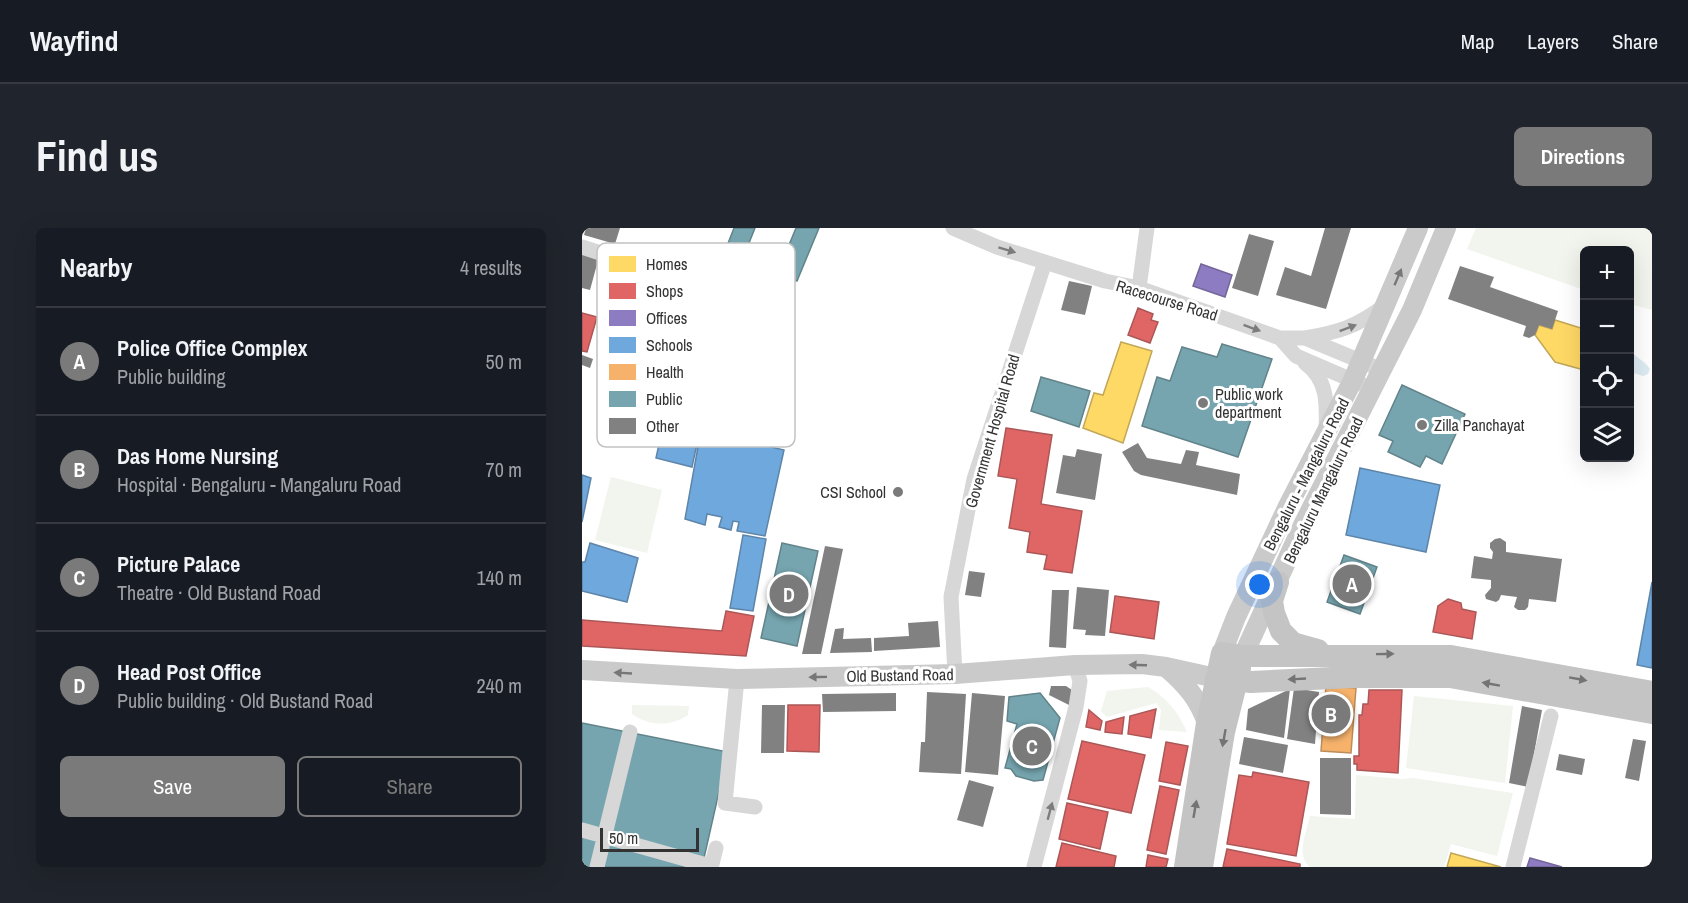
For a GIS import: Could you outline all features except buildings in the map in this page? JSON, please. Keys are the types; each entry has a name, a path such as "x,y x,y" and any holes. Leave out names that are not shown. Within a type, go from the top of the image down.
{"highway":[{"path":"1278,582 1272,601 1281,631 1293,643 1341,655"},
{"path":"1233,654 1451,656 1652,692"},
{"name":"Bengaluru - Mangaluru Road","path":"1185,867 1207,723 1226,680 1233,654"},
{"path":"1226,680 1450,676 1652,713"},
{"name":"Bengaluru - Mangaluru Road","path":"1202,867 1224,732 1226,680"}],"main road":[{"name":"Bengaluru - Mangaluru Road","path":"1233,654 1236,617 1288,506 1362,361 1418,228"},
{"name":"Bengaluru - Mangaluru Road","path":"1372,390 1412,310 1446,228"},
{"name":"Bengaluru Mangaluru Road","path":"1233,654 1278,582 1304,523 1372,390"},
{"name":"Old Bustand Road","path":"582,670 736,679 955,674 1075,665 1142,664 1226,680"},
{"path":"1166,667 1185,684 1203,709 1207,723"}],"street":[{"name":"Racecourse Road","path":"953,228 997,247 1105,281 1139,288 1280,338 1296,356 1372,390"},
{"path":"1139,288 1147,228"},
{"path":"582,247 597,252"},
{"name":"Government Hospital Road","path":"955,674 951,597 974,479 1045,262"},
{"path":"1280,338 1305,338 1334,333 1359,323 1386,304"},
{"path":"1305,338 1382,370"},
{"path":"1296,356 1318,374 1321,380 1327,400 1325,435"},
{"path":"1034,867 1076,707 1080,681 1075,665"},
{"path":"736,679 724,803 755,807"},
{"path":"1513,867 1551,716"},
{"path":"597,867 630,732"},
{"path":"582,830 703,864 712,864 716,848"}],"shaded area":[{"path":"1476,228 1652,228 1652,310 1634,305 1634,246 1580,246 1580,289 1467,249"},
{"path":"1634,354 1650,369 1648,374 1643,376 1634,373"},
{"path":"611,477 662,490 647,553 595,540"},
{"path":"1148,687 1171,706 1187,732 1159,730 1161,710 1156,703 1107,717 1101,711 1107,691"},
{"path":"1414,696 1513,706 1505,783 1406,768"},
{"path":"632,705 689,706 688,715 674,722 660,724 645,721 632,714"},
{"path":"1356,775 1413,778 1513,793 1497,856 1451,844 1444,867 1310,867 1303,856 1303,850 1310,816 1355,819"}],"place":[{"name":"Public work department","path":"1203,403"},
{"name":"Zilla Panchayat","path":"1422,425"},
{"name":"CSI School","path":"898,492"},
{"name":"Police Office Complex","path":"1352,584"},
{"name":"Head Post Office","path":"789,594"},
{"name":"Das Home Nursing","path":"1331,714"},
{"name":"Picture Palace","path":"1032,746"}]}
